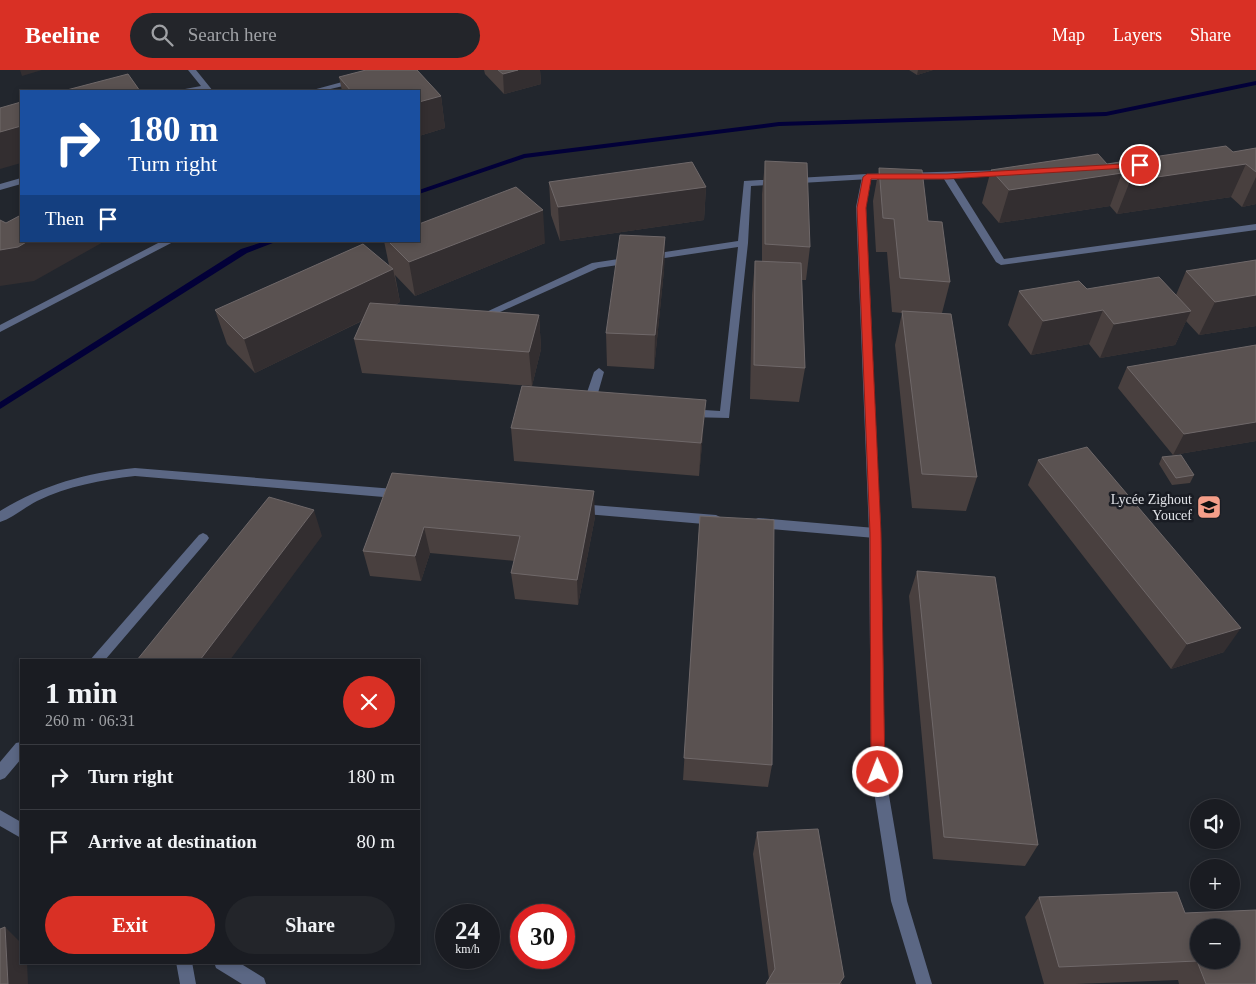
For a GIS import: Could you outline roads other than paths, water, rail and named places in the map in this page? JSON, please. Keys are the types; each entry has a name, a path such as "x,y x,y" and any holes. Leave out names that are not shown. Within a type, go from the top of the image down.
{"street":[{"path":"192,70 207,90"},
{"path":"317,90 366,77"},
{"path":"676,413 725,415 743,243 747,183 1017,172"},
{"path":"947,176 1000,262 1256,227"},
{"path":"867,177 861,208 875,533 878,772 899,901 924,984"},
{"path":"0,187 20,181"},
{"path":"0,329 168,242"},
{"path":"464,324 596,265 743,243"},
{"path":"596,410 586,410 599,372"},
{"path":"0,517 33,497 66,483 101,475 135,472 727,521"},
{"path":"747,522 875,533"},
{"path":"98,659 203,538"},
{"path":"0,773 20,749"},
{"path":"0,817 20,830"},
{"path":"184,964 188,984"},
{"path":"225,964 258,984"}],"waterway":[{"path":"420,192 524,156 779,124 1106,114 1256,83"},
{"path":"0,406 244,251 271,242"}],"place":[{"name":"Lycée Zighout Youcef","path":"1209,507"}]}
